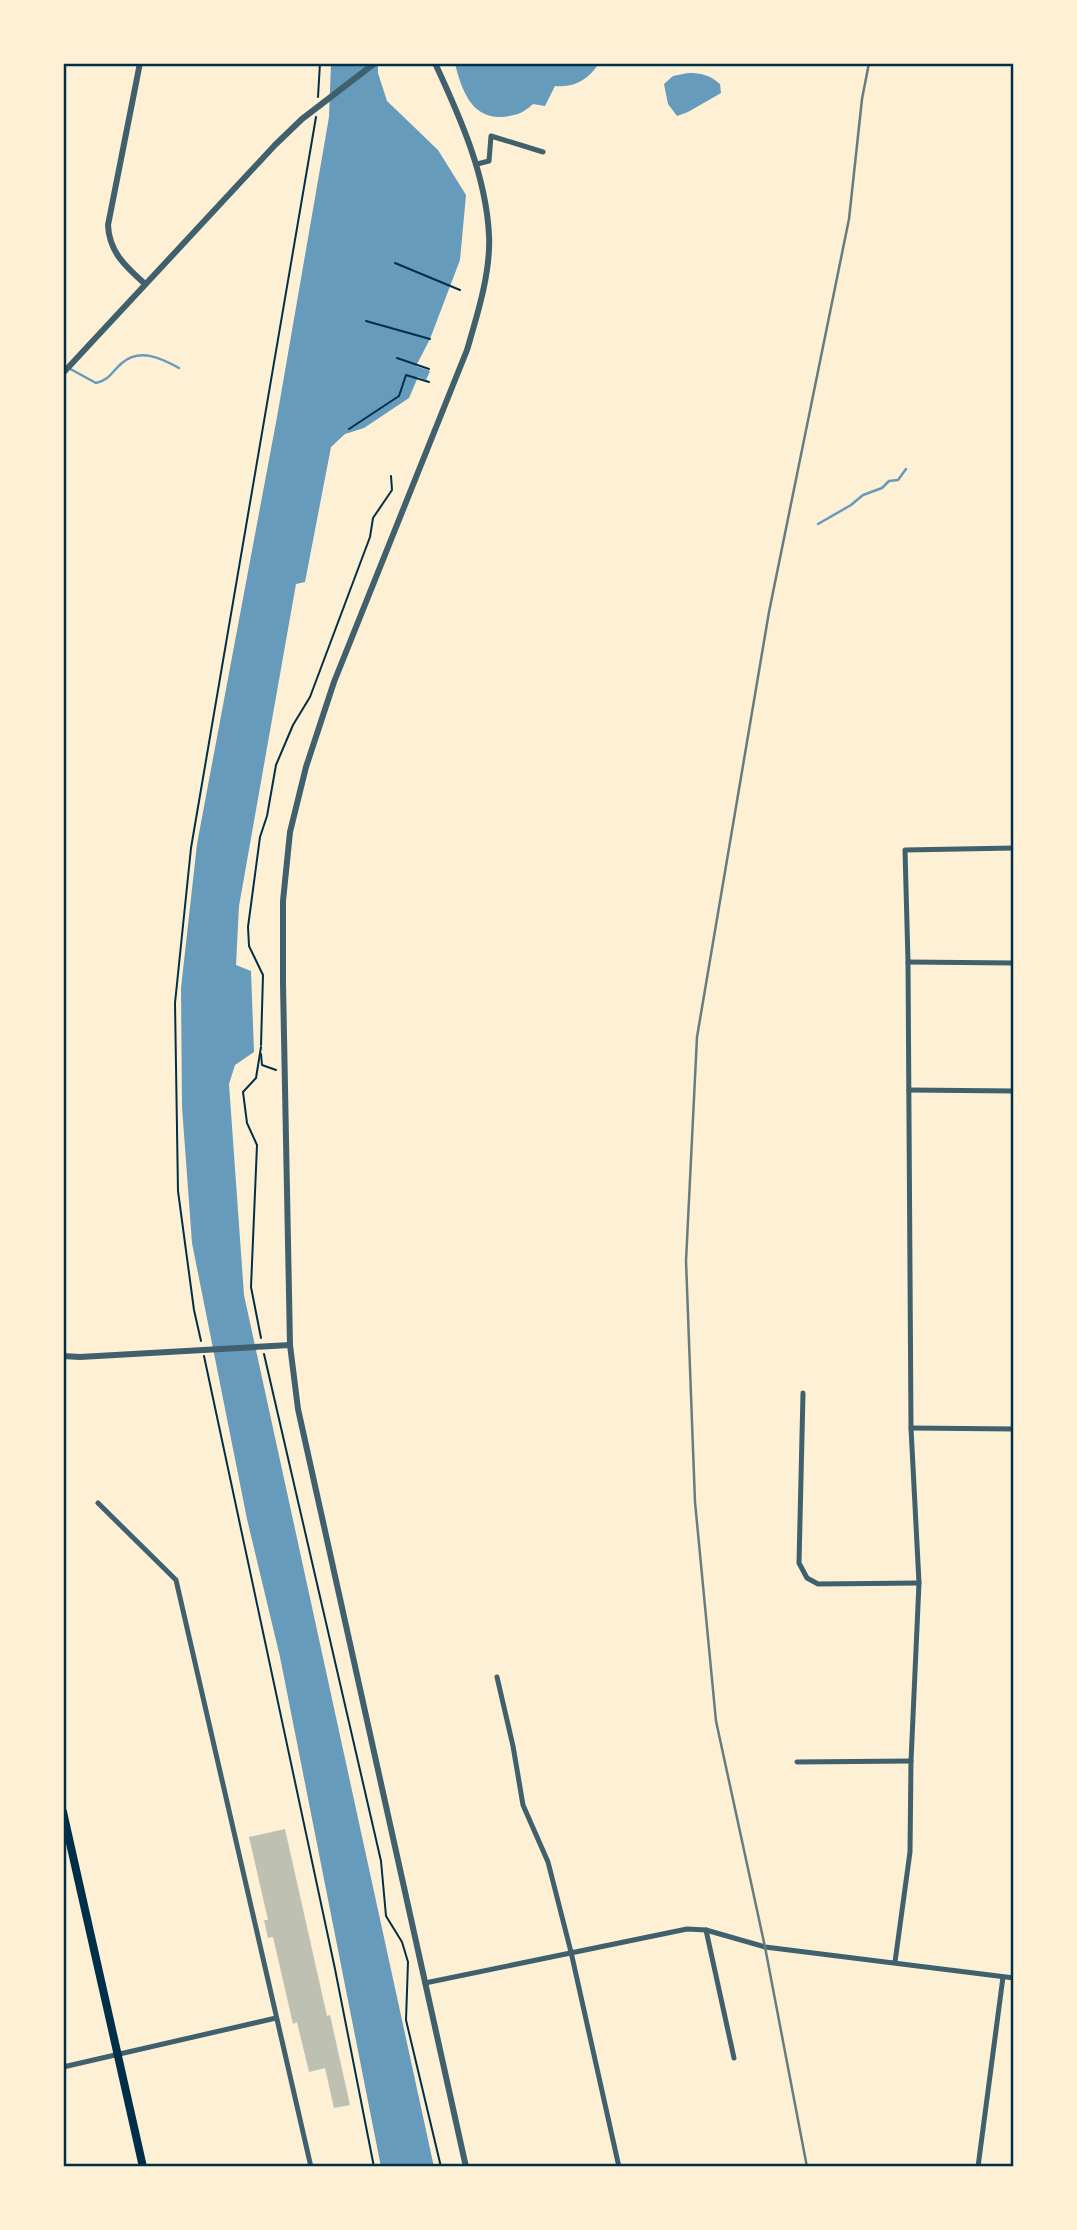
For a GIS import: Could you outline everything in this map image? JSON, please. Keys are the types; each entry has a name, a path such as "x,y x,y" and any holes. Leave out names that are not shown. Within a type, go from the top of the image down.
{"main road":[{"path":"63,1812 144,2167"}],"street":[{"path":"139,63 108,225 109,239 116,254 145,284"},
{"path":"63,373 275,145 302,119 376,63"},
{"path":"435,63 477,163 489,236 483,296 467,350 334,682 306,767 290,832 283,929 290,1345 298,1409 466,2167"},
{"path":"477,163 489,161 491,136 543,152"},
{"path":"895,1962 910,1852 919,1583 911,1428 905,850 1014,848"},
{"path":"908,962 1014,964"},
{"path":"909,1090 1014,1091"},
{"path":"63,1356 290,1345"},
{"path":"803,1393 799,1563 807,1577 818,1584 919,1583"},
{"path":"911,1428 1014,1429"},
{"path":"98,1503 176,1580 311,2167"},
{"path":"496,1677 513,1746 523,1805 548,1862 572,1952 619,2167"},
{"path":"797,1762 911,1761"},
{"path":"425,1983 687,1929 706,1930 765,1947 1014,1978"},
{"path":"706,1930 734,2059"},
{"path":"978,2167 1003,1977"},
{"path":"63,2067 276,2018"}],"path":[{"path":"317,103 320,63"},
{"path":"316,115 191,848 175,1003 178,1191 194,1310 332,1955 374,2167"},
{"path":"395,263 460,290"},
{"path":"366,321 430,339"},
{"path":"397,358 429,369"},
{"path":"349,429 399,396 406,375 429,382"},
{"path":"261,1047 256,1078 243,1092 247,1123 257,1144 251,1287 381,1861 386,1916 402,1942 408,1962 406,2020 441,2167"},
{"path":"262,1065 277,1070"}],"water":[{"path":"331,63 378,63 378,73 387,101 438,150 466,195 460,260 430,339 416,366 430,371 426,380 418,377 409,398 364,428 345,434 331,447 305,582 296,584 239,906 236,965 251,971 254,1052 235,1065 229,1084 244,1295 434,2167 381,2167 280,1657 247,1519 192,1243 182,1107 181,988 197,844 277,417 329,117"},
{"path":"471,63 599,63 591,74 581,81 569,86 555,86 545,106 533,104 526,110 503,117 483,113 465,93 455,64 464,66"},
{"path":"688,73 713,78 720,84 721,93 677,116 668,104 664,84 673,76"}],"building":[{"path":"285,1829 350,2105 334,2108 325,2068 309,2072 297,2022 293,2024 273,1937 268,1938 264,1920 268,1920 249,1837"}],"waterway":[{"path":"63,365 96,383 105,380 122,363 136,356 151,356 179,368"},
{"path":"818,524 863,495 882,488 889,481 898,480 906,469"}],"railway":[{"path":"807,2167 765,1947 716,1721 695,1502 686,1261 697,1037 769,612 849,219 862,99 869,63"}]}
